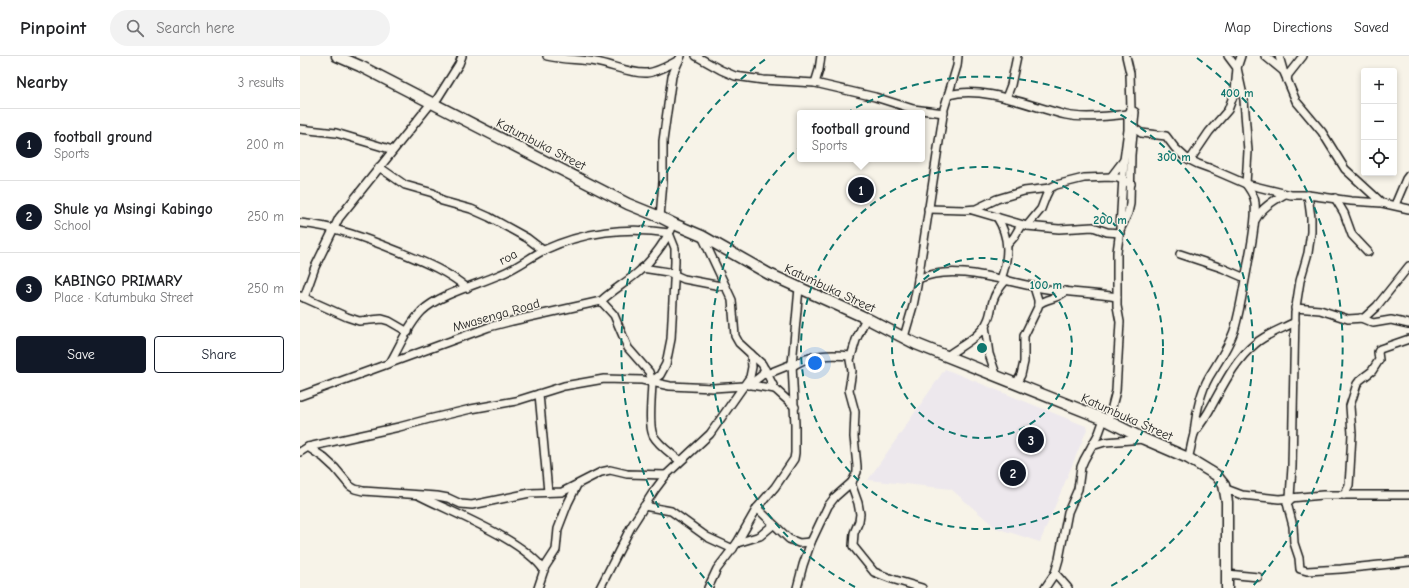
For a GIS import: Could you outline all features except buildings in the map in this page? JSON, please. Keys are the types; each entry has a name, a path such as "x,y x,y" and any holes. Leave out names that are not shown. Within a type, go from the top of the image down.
{"main road":[{"name":"Katumbuka Street","path":"337,56 433,103 628,204 660,217 672,229 702,236 769,274 866,318 916,344 1106,421 1188,458 1216,475 1226,489"},
{"path":"1226,489 1228,518 1227,588"}],"street":[{"path":"408,332 389,321 382,319 359,320 347,317 302,297 315,267 343,213 379,167 433,103 459,64 462,56"},
{"path":"547,56 598,62 641,73 649,73 680,58"},
{"path":"696,56 734,76 763,80 815,83 875,97 919,110"},
{"path":"815,83 822,56"},
{"path":"904,337 913,306 944,114 957,66 958,56"},
{"path":"1006,98 1011,85 1017,56"},
{"path":"1045,588 1055,573 1059,560 1068,512 1078,489 1081,467 1106,421 1116,391 1120,348 1120,322 1117,297 1117,252 1120,231 1124,160 1130,112 1130,73 1126,56"},
{"path":"1188,458 1197,410 1204,388 1224,352 1233,332 1239,312 1254,223 1255,201 1251,190 1246,184 1248,151 1244,100 1237,68 1228,56"},
{"path":"1190,160 1209,132 1228,110 1235,91 1237,68 1241,56"},
{"path":"1265,56 1283,70"},
{"path":"1279,56 1283,70 1296,101 1322,132 1345,169 1382,203"},
{"path":"1287,80 1288,75 1303,56"},
{"path":"660,217 663,182 663,141 672,76 680,58"},
{"path":"949,95 964,93 1006,98 1068,116 1096,117 1135,112 1131,155 1130,204 1128,214 1120,231"},
{"path":"925,111 944,114"},
{"path":"1134,128 1141,132 1166,136 1175,148 1190,160 1246,184 1285,194 1382,203 1409,209"},
{"path":"300,129 336,133 393,150"},
{"path":"1111,177 1124,160"},
{"path":"379,167 405,185 433,193 442,201 471,209 489,217 532,241 544,251"},
{"path":"1395,205 1409,175"},
{"path":"928,209 976,209 997,199 1024,191 1050,188 1084,178 1111,177 1131,184"},
{"path":"1007,245 1041,209 1050,188"},
{"path":"1254,223 1258,214 1285,194"},
{"path":"1292,498 1290,496 1295,322 1300,281 1312,232 1308,195"},
{"path":"1335,198 1344,213 1352,235 1368,252"},
{"path":"970,210 1024,226 1059,229 1093,227 1107,232 1120,231"},
{"path":"947,356 976,335 985,326 989,319 993,300 1003,280 1007,245 1006,233 997,217"},
{"path":"300,223 313,224 334,229 378,243 435,267 457,280 467,288"},
{"path":"672,229 656,254 642,268 602,301 614,315 628,348 649,372 652,382 650,426 652,434 658,442 680,461"},
{"path":"652,382 660,375 666,364 671,338 675,275 675,248 672,229"},
{"name":"roa","path":"390,363 412,324 423,311 440,299 506,273 544,251 569,241 599,233 621,230 672,229"},
{"path":"702,236 732,300 735,336 739,342 762,364 775,389 795,407"},
{"path":"1180,254 1222,268 1245,278"},
{"path":"1296,308 1320,310 1348,319 1361,318 1373,310 1409,266"},
{"path":"642,268 668,272 684,279 726,287"},
{"path":"918,279 926,275 950,273 979,274 1034,287 1117,297"},
{"path":"1016,384 1021,375 1024,362 1024,336 1035,316 1038,305 1034,287"},
{"path":"708,588 717,570 735,546 757,508 775,487 794,459 795,407 792,365 800,288"},
{"path":"1038,305 1045,300 1057,298 1065,291"},
{"name":"Mwasenga Road","path":"300,396 489,327 585,303 602,301"},
{"path":"798,588 803,565 811,542 828,506 835,497 852,482 857,472 854,436 855,412 849,390 852,371 851,356 866,318"},
{"path":"1361,318 1373,323 1392,320 1409,324"},
{"path":"1194,432 1211,408 1237,362 1244,353 1256,342 1295,322"},
{"path":"985,326 989,354 997,377"},
{"path":"1344,495 1349,484 1350,470 1352,434 1350,406 1357,384 1376,366 1379,360 1378,352 1380,349 1409,340"},
{"path":"600,588 631,527 666,474 710,434 732,401 746,385 752,372 751,354"},
{"path":"746,385 766,372 792,365 811,357 826,355 851,356"},
{"path":"300,452 308,447 477,408 516,401 564,386 604,379 626,379 670,386 713,388 746,385 775,389"},
{"path":"538,394 548,492"},
{"path":"1092,446 1105,442 1144,439"},
{"path":"308,447 323,457 340,472 350,486 355,489 363,491 438,496 448,498 461,504 472,505 530,493 562,492 601,472 610,470 627,474 666,474"},
{"path":"852,482 860,514 859,521 853,535 854,549 874,572 922,588"},
{"path":"538,588 544,570 556,550 558,529 568,503 578,484"},
{"path":"1226,489 1242,495 1279,499 1323,495 1409,495"},
{"path":"418,495 509,541 534,558 544,570"},
{"path":"1292,498 1288,502 1287,506 1292,524 1294,543 1299,556 1300,568 1302,570 1342,569 1409,562"},
{"path":"644,506 671,512 707,537 735,546 760,536 774,525"},
{"path":"757,508 793,542 811,542"},
{"path":"1055,573 1067,588"},
{"path":"1227,574 1258,577"}],"shaded area":[{"path":"945,369 1088,427 1040,542 996,528 951,489 868,480"}],"place":[{"name":"football ground","path":"861,190"},
{"name":"KABINGO PRIMARY","path":"1031,440"},
{"name":"Shule ya Msingi Kabingo","path":"1013,473"}]}
